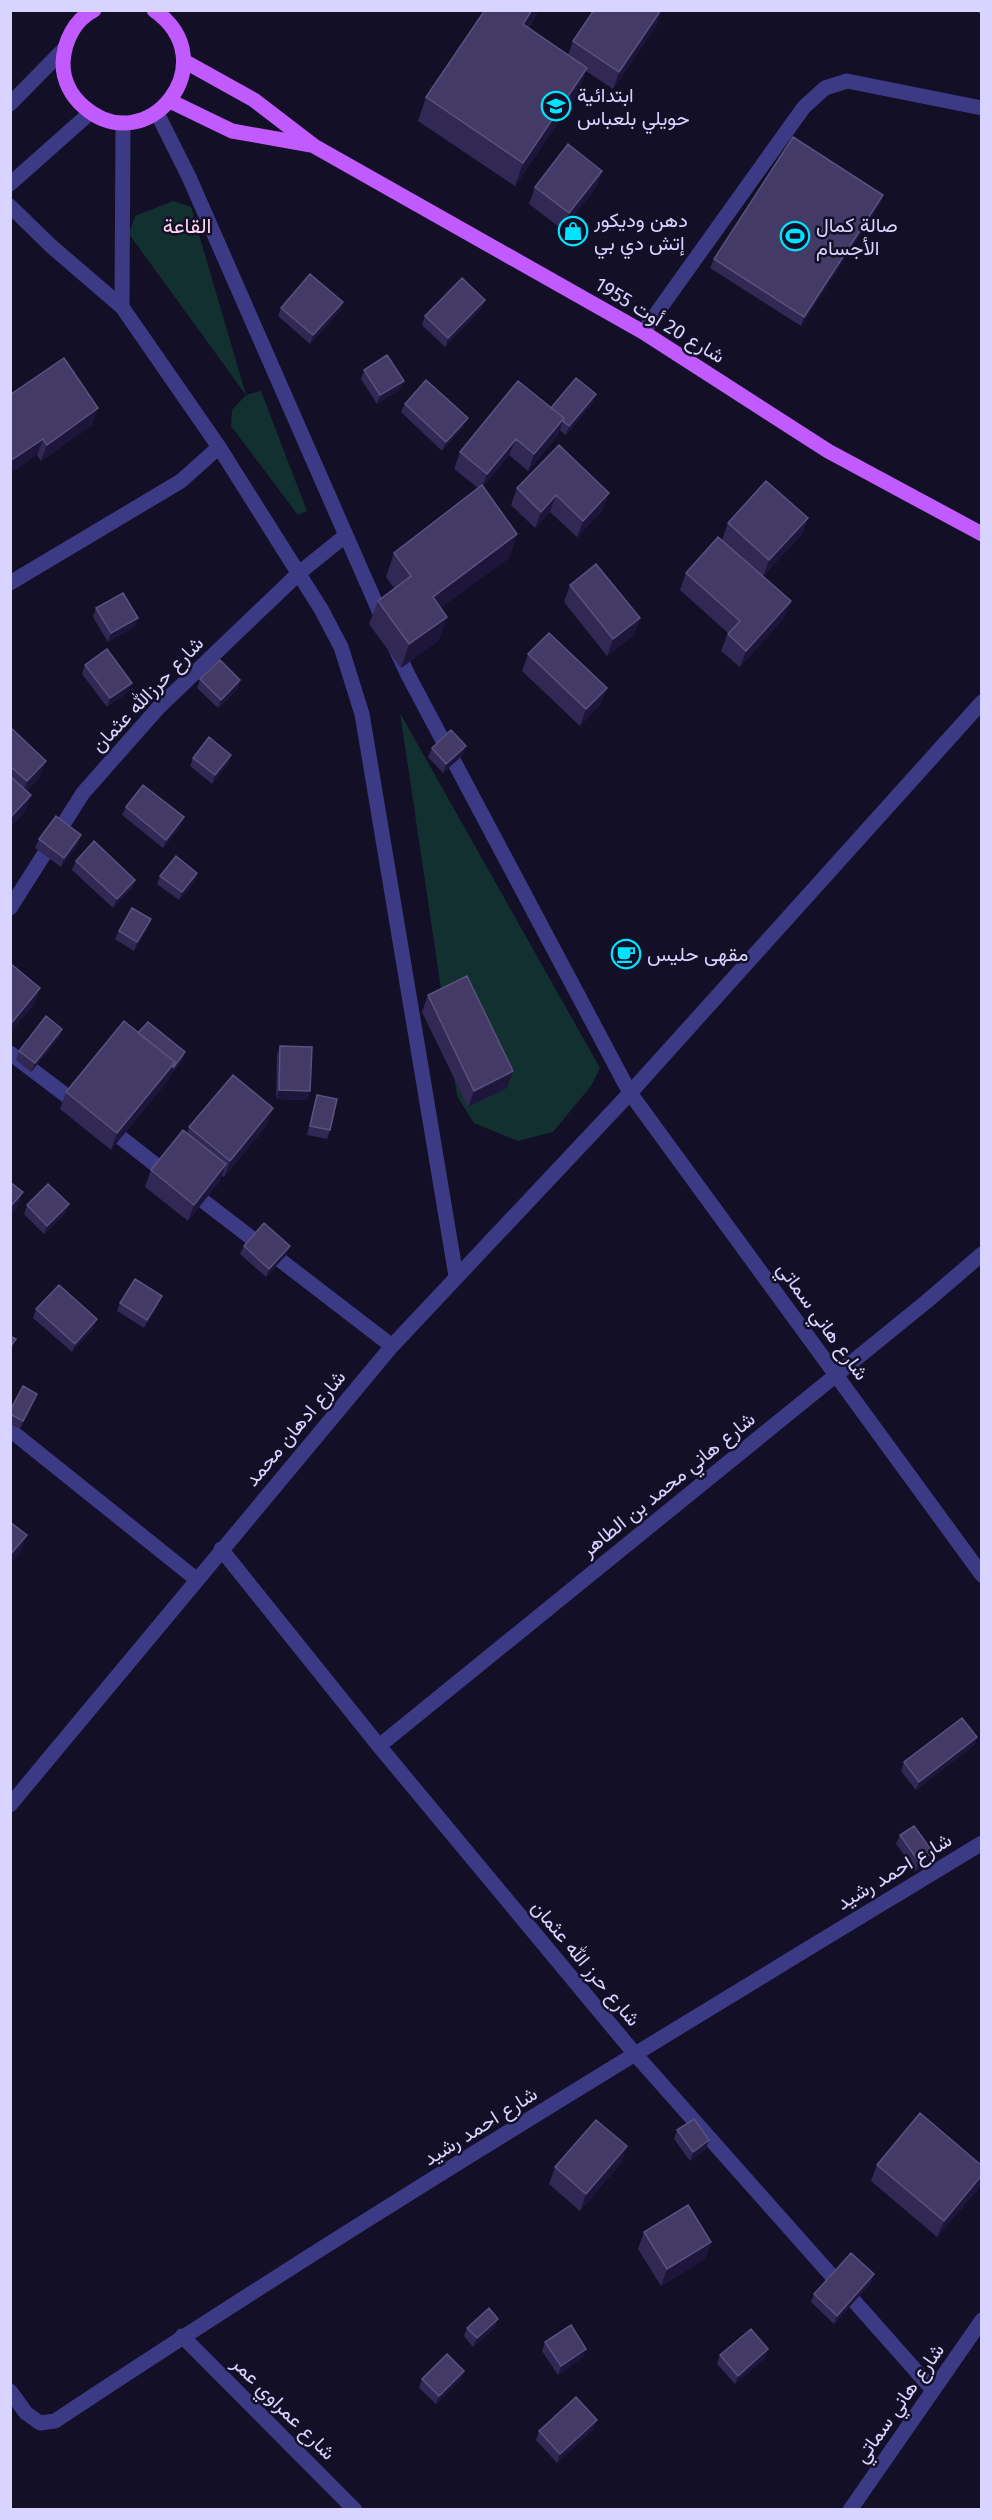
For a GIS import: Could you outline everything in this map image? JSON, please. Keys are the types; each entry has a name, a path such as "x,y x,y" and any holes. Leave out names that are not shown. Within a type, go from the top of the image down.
{"main road":[{"path":"91,11 70,35 65,48 63,66 67,85 77,101 90,113 106,121 123,123 141,120 157,113 170,101 183,75 182,45 175,30 162,13"},
{"path":"184,61 254,100 314,146"},
{"path":"170,101 232,131 314,146"},
{"name":"شارع 20 أوت 1955","path":"314,146 643,332 828,451 981,534"}],"street":[{"path":"10,104 65,48"},
{"path":"643,332 804,107 825,88 847,81 981,108"},
{"path":"10,184 90,113"},
{"name":"شارع هاني سماتي","path":"157,113 189,177 408,675 630,1093 837,1374 981,1575"},
{"path":"122,307 123,123"},
{"path":"10,206 51,246 122,307 219,447 321,609 341,647 362,714 456,1276"},
{"path":"10,583 181,481 219,447"},
{"name":"شارع حرزالله عثمان","path":"10,908 83,793 159,707 298,573 345,536"},
{"name":"شارع ادهان محمد","path":"10,1805 392,1346 630,1093 981,702"},
{"path":"10,1053 392,1346"},
{"name":"شارع هاني محمد بن الطاهر","path":"379,1746 981,1254"},
{"path":"10,1430 196,1579"},
{"name":"شارع حرز الله عثمان","path":"221,1549 379,1746 635,2054 933,2390"},
{"name":"شارع احمد رشيد","path":"10,2391 26,2413 39,2422 54,2421 182,2336 635,2054 981,1843"},
{"name":"شارع هاني سماتي","path":"850,2510 981,2320"},
{"name":"شارع عمراوي عمر","path":"182,2336 355,2510"}],"green space":[{"path":"173,201 191,207 246,395 129,234 135,216"},
{"path":"261,391 307,511 298,515 231,426 232,410 246,395"},
{"path":"400,713 600,1068 591,1086 553,1132 518,1141 474,1123 457,1096"}],"building":[{"path":"485,10 532,10 523,24 587,68 523,163 426,97"},
{"path":"594,10 661,10 619,72 573,41"},
{"name":"صالة كمال الأجسام","path":"793,137 883,195 804,317 714,259"},
{"path":"568,144 602,171 569,213 535,187"},
{"path":"310,274 343,302 313,335 281,308"},
{"path":"462,278 485,300 448,338 425,316"},
{"path":"387,355 404,381 380,395 364,370"},
{"path":"64,358 98,408 47,445 43,439 10,461 10,395"},
{"path":"576,378 596,394 569,426 563,421 564,418 551,408"},
{"path":"426,380 468,418 446,442 405,404"},
{"path":"518,381 564,418 534,454 516,439 487,474 460,452"},
{"path":"559,445 609,493 583,521 556,495 541,512 517,488"},
{"path":"766,481 808,518 769,560 728,523"},
{"path":"482,485 517,534 433,597 447,617 409,644 378,601 411,576 394,553"},
{"path":"718,537 791,601 746,651 728,634 740,621 686,573"},
{"path":"596,564 640,618 613,639 570,585"},
{"path":"123,593 138,618 111,633 96,608"},
{"path":"549,633 607,688 586,709 528,654"},
{"path":"107,649 132,683 110,698 85,665"},
{"path":"220,660 240,680 221,700 200,679"},
{"path":"10,727 46,761 27,781 10,766"},
{"path":"451,730 466,746 446,764 432,748"},
{"path":"209,737 231,755 215,775 193,758"},
{"path":"10,776 31,795 10,818"},
{"path":"143,785 184,817 166,840 126,807"},
{"path":"56,816 81,835 64,858 39,839"},
{"path":"94,841 135,880 117,899 76,861"},
{"path":"176,856 197,873 182,892 160,876"},
{"path":"132,908 151,919 137,942 119,931"},
{"path":"10,963 40,988 10,1025"},
{"path":"467,976 513,1071 474,1091 428,995"},
{"path":"46,1016 62,1029 35,1063 19,1051"},
{"path":"124,1021 175,1062 117,1133 66,1092"},
{"path":"148,1022 185,1052 173,1068 175,1062 138,1033"},
{"path":"280,1046 312,1047 310,1091 279,1090"},
{"path":"233,1075 273,1108 230,1161 189,1127"},
{"path":"317,1095 337,1099 330,1130 310,1126"},
{"path":"183,1130 226,1164 194,1205 151,1170"},
{"path":"10,1182 23,1192 10,1207"},
{"path":"48,1184 69,1204 47,1226 27,1205"},
{"path":"264,1223 290,1246 269,1269 244,1246"},
{"path":"135,1279 162,1296 147,1320 120,1303"},
{"path":"59,1285 97,1319 75,1344 36,1309"},
{"path":"10,1336 16,1339 10,1347"},
{"path":"23,1386 37,1394 23,1421 10,1414 10,1411"},
{"path":"10,1522 27,1535 10,1555"},
{"path":"962,1718 977,1737 919,1782 904,1762"},
{"path":"914,1826 933,1852 919,1862 900,1835"},
{"path":"920,2113 981,2165 981,2176 944,2221 877,2165"},
{"path":"694,2119 709,2140 693,2152 677,2130"},
{"path":"596,2120 627,2146 586,2194 555,2167"},
{"path":"688,2205 711,2242 667,2269 644,2232"},
{"path":"851,2253 874,2274 837,2316 814,2294"},
{"path":"489,2308 498,2319 477,2338 467,2328"},
{"path":"571,2325 586,2349 561,2366 545,2342"},
{"path":"751,2329 768,2349 738,2376 720,2355"},
{"path":"447,2354 464,2371 439,2396 422,2379"},
{"path":"576,2397 597,2420 560,2454 539,2431"}],"place":[{"name":"ابتدائية حويلي بلعباس","path":"556,106"},
{"name":"دهن وديكور إتش دي بي","path":"573,231"},
{"name":"صالة كمال الأجسام","path":"795,236"},
{"name":"مقهى حليس","path":"626,954"}],"district":[{"name":"القاعة","path":"187,226"}]}
